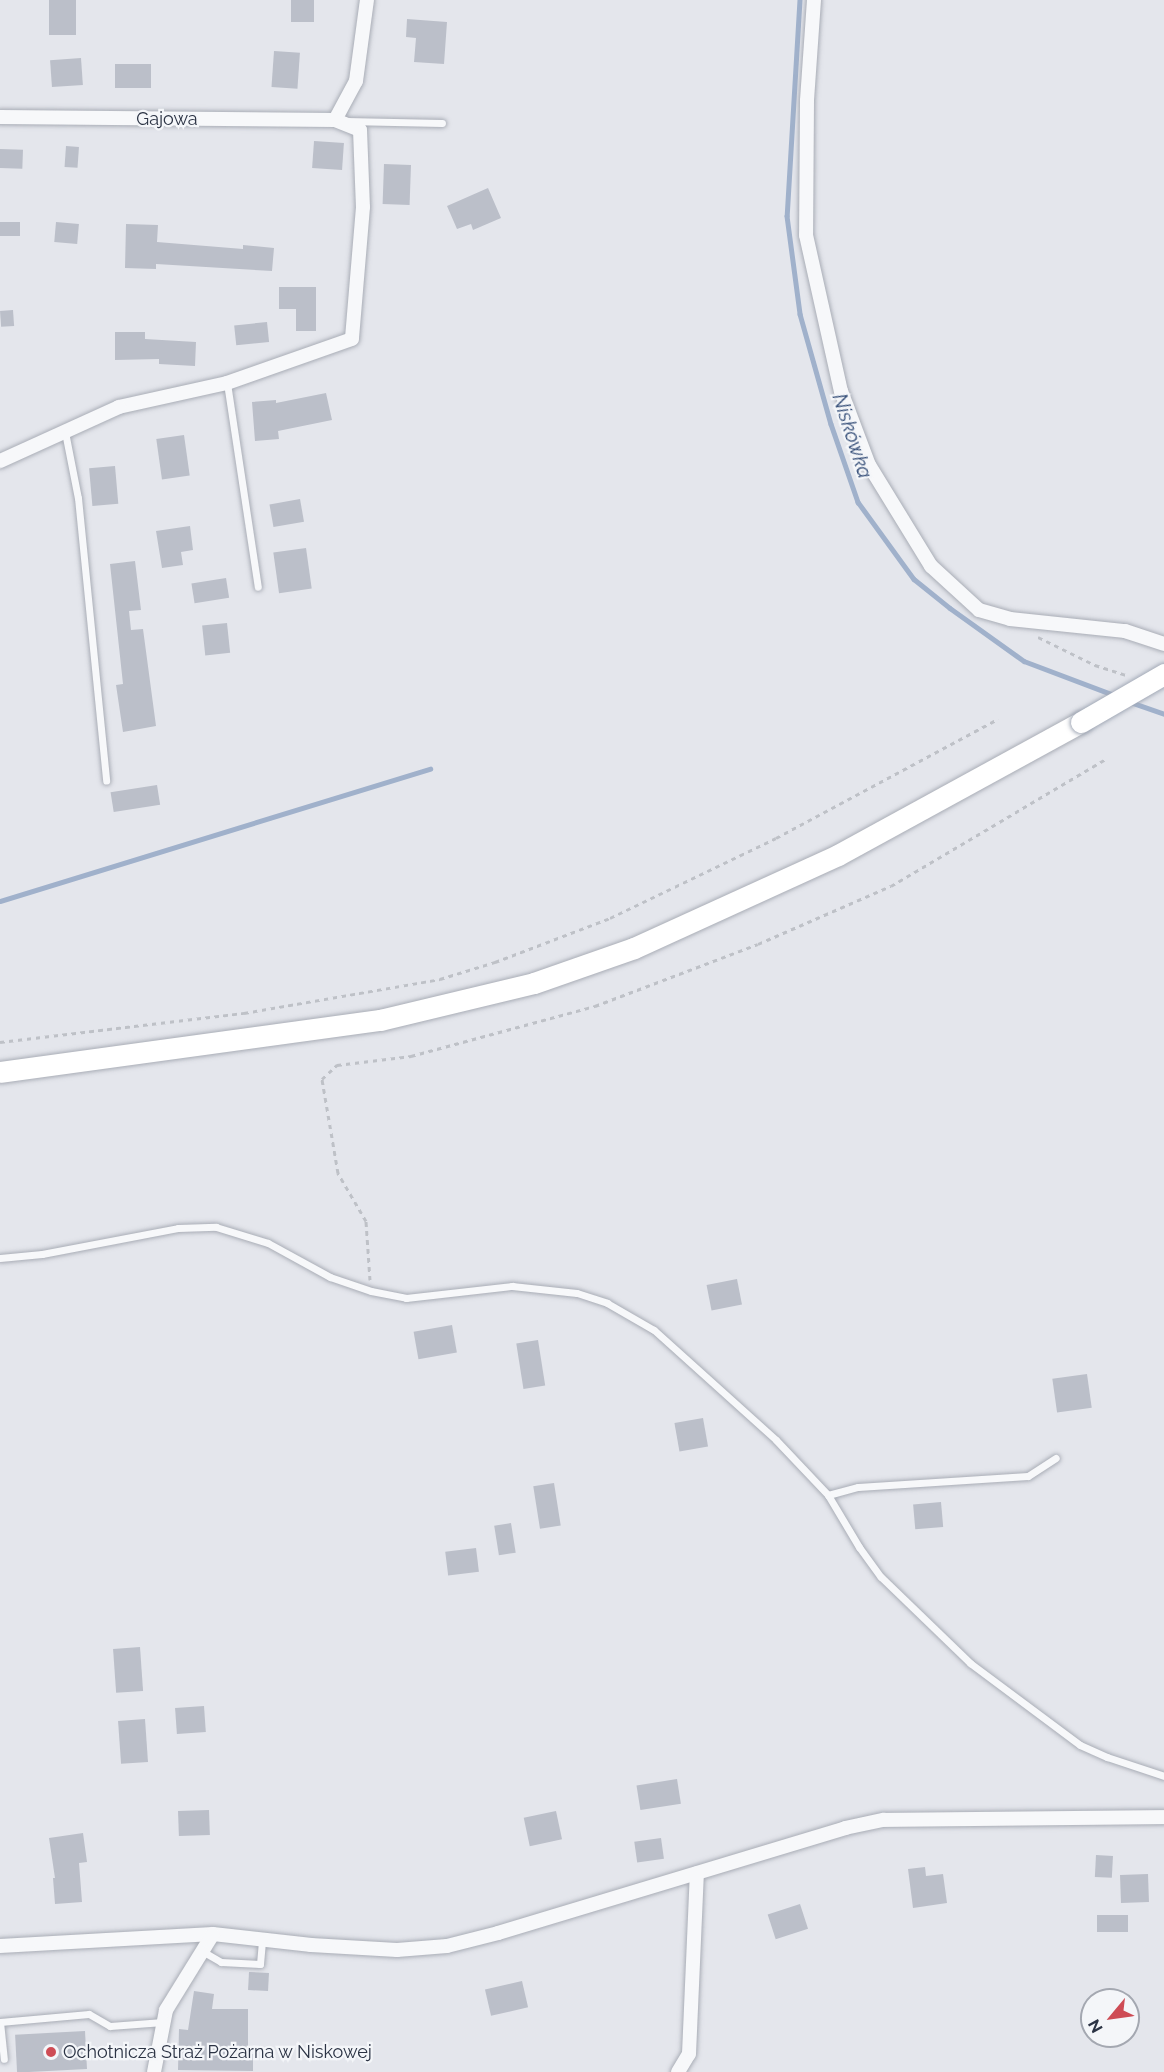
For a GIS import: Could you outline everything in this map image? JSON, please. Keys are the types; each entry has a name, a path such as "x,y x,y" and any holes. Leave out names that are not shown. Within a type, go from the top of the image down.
{"main road":[{"path":"0,1072 380,1020 534,983 634,948 828,860 1164,674"}],"street":[{"path":"0,461 119,408 227,383 352,339 363,207 360,130 335,120 356,81 367,0"},
{"path":"814,0 807,101 806,235 841,391 869,465 931,566 979,610 1010,619 1125,631 1164,644"},
{"name":"Gajowa","path":"0,117 335,120"},
{"path":"0,1946 213,1934 397,1950 447,1946 845,1828 884,1821 1164,1817"},
{"path":"678,2072 689,2054 698,1873"},
{"path":"154,2072 166,2010 213,1934"}],"lane":[{"path":"335,120 442,123"},
{"path":"227,383 258,587"},
{"path":"65,432 78,498 106,781"},
{"path":"0,1258 42,1254 178,1228 216,1227 268,1243 330,1277 370,1291 406,1299 512,1286 577,1293 607,1303 654,1330 776,1440 828,1495 859,1547 881,1577 970,1663 1080,1744 1107,1757 1164,1776"},
{"path":"828,1495 858,1487 1028,1476 1056,1458"},
{"path":"202,1951 220,1962 260,1964 262,1939"},
{"path":"4,2059 0,2022 89,2014 110,2026 163,2022"}],"path":[{"path":"1035,636 1095,664 1135,678"},
{"path":"0,1042 244,1013 440,980 631,908 776,838 998,719"},
{"path":"370,1291 366,1221 338,1173 322,1079 337,1065 411,1056 595,1006 758,944 891,886 1106,759"}],"building":[{"path":"49,0 76,0 76,35 49,35"},
{"path":"291,0 314,0 314,22 291,22"},
{"path":"407,19 447,22 444,64 414,62 416,38 406,37"},
{"path":"274,51 300,53 297,89 271,87"},
{"path":"81,58 83,85 52,87 50,60"},
{"path":"115,64 151,64 151,88 115,88"},
{"path":"314,141 344,143 342,170 312,168"},
{"path":"66,146 79,147 78,168 65,167"},
{"path":"0,149 23,150 22,169 0,168"},
{"path":"384,164 411,165 410,205 383,204"},
{"path":"488,188 501,218 473,230 471,224 457,229 447,206"},
{"path":"0,222 20,222 20,236 0,236"},
{"path":"56,222 79,224 77,244 54,242"},
{"path":"126,224 158,225 157,242 243,249 243,245 274,248 272,271 156,264 156,269 125,268"},
{"path":"279,287 316,287 316,331 296,331 296,309 279,309"},
{"path":"13,310 14,326 1,327 0,311"},
{"path":"267,322 269,342 236,345 234,325"},
{"path":"115,332 145,332 145,339 196,342 195,366 159,364 159,359 115,360"},
{"path":"326,393 332,420 278,431 279,439 255,441 252,402 276,400 276,403"},
{"path":"184,435 190,476 162,479 156,439"},
{"path":"115,466 118,504 92,506 89,468"},
{"path":"300,499 304,522 273,527 269,504"},
{"path":"190,526 193,550 181,552 183,565 162,568 156,531"},
{"path":"306,548 312,589 279,593 273,553"},
{"path":"135,561 141,610 129,611 131,630 143,629 156,726 123,732 116,685 123,684 110,564"},
{"path":"226,578 229,598 195,603 191,583"},
{"path":"227,623 230,653 205,655 202,626"},
{"path":"157,785 160,805 114,812 111,792"},
{"path":"737,1279 742,1305 712,1310 707,1285"},
{"path":"452,1325 457,1353 418,1359 414,1332"},
{"path":"538,1340 545,1385 523,1389 516,1343"},
{"path":"1087,1374 1092,1408 1057,1413 1052,1379"},
{"path":"703,1418 708,1447 679,1452 674,1423"},
{"path":"554,1483 561,1525 540,1529 533,1486"},
{"path":"941,1502 943,1527 915,1529 913,1504"},
{"path":"511,1523 516,1553 499,1555 494,1526"},
{"path":"476,1548 479,1572 448,1576 445,1552"},
{"path":"140,1647 143,1691 116,1693 113,1649"},
{"path":"204,1706 206,1732 177,1734 175,1708"},
{"path":"145,1719 148,1762 121,1764 118,1721"},
{"path":"677,1779 681,1804 640,1810 637,1785"},
{"path":"209,1810 210,1835 179,1836 178,1811"},
{"path":"556,1811 562,1839 530,1846 524,1818"},
{"path":"83,1833 87,1862 79,1863 82,1902 55,1904 53,1878 55,1878 49,1838"},
{"path":"661,1838 664,1859 637,1863 634,1842"},
{"path":"1096,1855 1113,1856 1112,1878 1095,1877"},
{"path":"925,1867 926,1876 943,1874 947,1903 913,1908 908,1869"},
{"path":"1148,1874 1149,1902 1121,1903 1120,1875"},
{"path":"800,1904 808,1929 776,1939 768,1915"},
{"path":"1097,1915 1128,1915 1128,1932 1097,1932"},
{"path":"249,1972 269,1973 268,1991 248,1990"},
{"path":"522,1981 528,2007 491,2016 485,1990"},
{"path":"194,1991 214,1994 212,2009 248,2009 248,2054 253,2054 253,2071 178,2070 179,2029 188,2030"},
{"name":"Ochotnicza Straż Pożarna w Niskowej","path":"85,2031 87,2069 17,2072 15,2035"}],"waterway":[{"name":"Niskówka","path":"800,0 787,216 800,314 831,424 858,502 914,579 950,608 1024,661 1114,695"},
{"name":"Niskówka","path":"1130,702 1164,714"},
{"path":"0,901 430,769"}],"place":[{"name":"Ochotnicza Straż Pożarna w Niskowej","path":"51,2052"}]}
